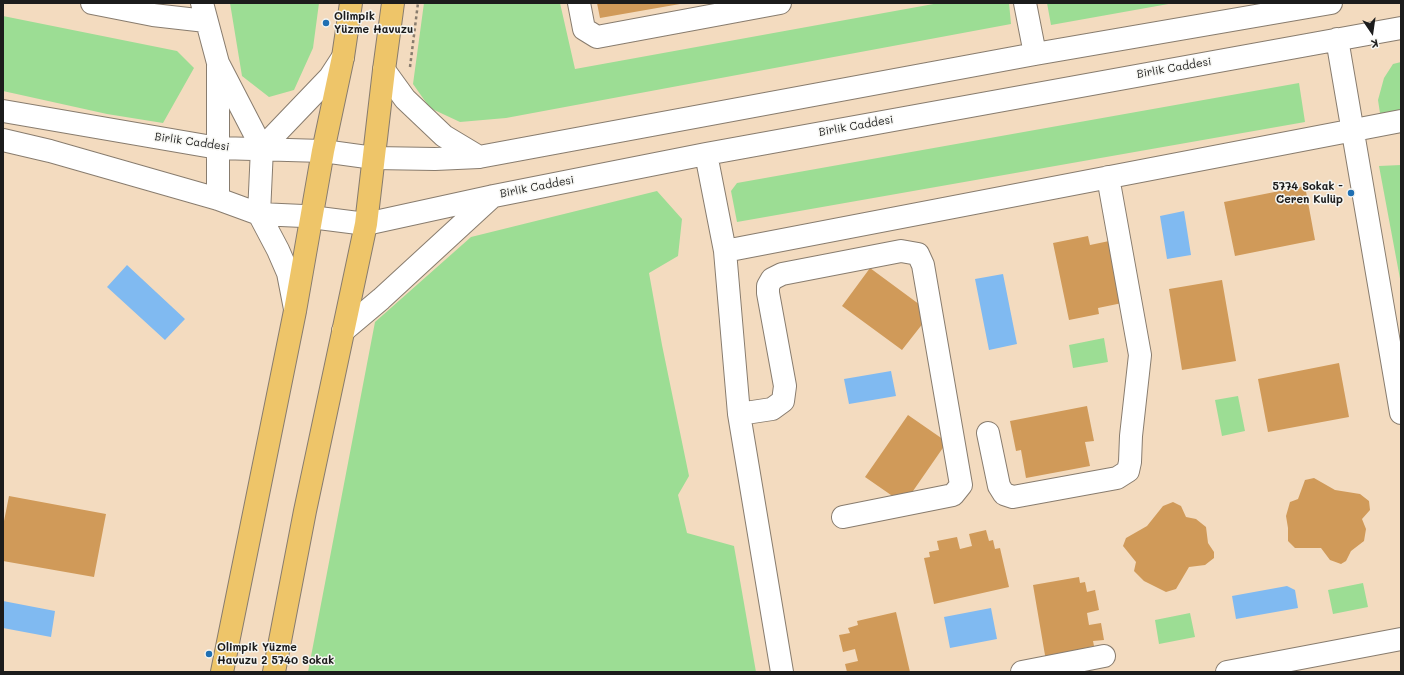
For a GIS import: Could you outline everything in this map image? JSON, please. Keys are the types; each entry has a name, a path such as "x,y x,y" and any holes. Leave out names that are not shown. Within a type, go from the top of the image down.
{"main road":[{"path":"222,672 295,311 323,151 343,57 351,3"},
{"path":"274,672 305,510 366,224 393,3"}],"street":[{"path":"92,3 153,15 204,12 218,63 262,148 259,214 288,273 295,311"},
{"path":"579,3 584,29 597,37 780,3"},
{"path":"1025,3 1035,54"},
{"path":"323,151 374,158 435,159 478,157 1035,54 1331,3"},
{"name":"Birlik Caddesi","path":"259,214 303,216 366,224 494,196 706,154 1337,38 1401,28"},
{"path":"1337,38 1401,413"},
{"path":"262,148 330,77 343,57"},
{"path":"218,63 218,199"},
{"path":"384,70 406,99 444,136 478,157"},
{"name":"Birlik Caddesi","path":"3,111 218,148 262,148 323,151"},
{"path":"725,251 1401,121"},
{"path":"1352,130 1401,135"},
{"path":"3,140 50,151 218,199 259,214"},
{"path":"706,154 725,251 739,414 782,672"},
{"path":"988,433 999,486 1004,494 1013,497 1117,478 1128,471 1140,355 1108,177"},
{"path":"343,331 381,299 494,196"},
{"path":"739,414 772,409 783,401 785,386 768,293 768,286 772,279 782,274 901,251 918,254 923,265 961,485 952,495 843,517"},
{"path":"1228,672 1401,639"},
{"path":"1022,672 1104,656"}],"green space":[{"path":"230,3 319,3 313,48 294,90 269,97 242,76"},
{"path":"424,3 560,3 575,69 939,3 1009,3 1011,24 506,118 460,122 430,108 413,84"},
{"path":"1047,3 1174,3 1051,25"},
{"path":"3,16 177,51 194,68 163,123 107,114 3,91"},
{"path":"1401,62 1401,116 1381,120 1378,100 1384,78 1393,64"},
{"path":"1299,83 1305,122 737,222 731,191 737,183"},
{"path":"1401,165 1401,284 1379,166"},
{"path":"657,191 682,219 678,256 649,273 689,476 678,495 687,533 734,546 756,672 308,672 375,322 471,237"},
{"path":"1104,338 1108,362 1073,368 1069,345"},
{"path":"1238,396 1245,431 1222,436 1215,400"},
{"path":"1363,583 1368,607 1333,614 1328,590"},
{"path":"1190,613 1195,637 1159,644 1155,620"}],"water":[{"path":"1184,211 1191,255 1167,259 1160,216"},
{"path":"127,265 185,319 165,340 107,287"},
{"path":"1003,274 1017,344 989,350 975,279"},
{"path":"891,371 896,396 849,404 844,379"},
{"path":"1287,586 1295,590 1298,608 1236,619 1232,596"},
{"path":"3,601 55,611 51,637 3,628"},
{"path":"991,608 997,639 950,648 944,617"}],"building":[{"path":"597,3 680,3 680,4 600,18"},
{"path":"1305,186 1315,240 1235,256 1224,202"},
{"path":"1088,236 1090,245 1114,240 1127,302 1098,308 1099,314 1069,320 1053,243"},
{"path":"870,268 931,313 902,350 842,306"},
{"path":"1222,280 1236,361 1182,370 1169,289"},
{"path":"1339,363 1349,417 1268,432 1258,379"},
{"path":"1087,406 1094,441 1085,442 1090,466 1026,478 1021,450 1016,451 1010,421"},
{"path":"908,415 947,442 904,504 865,477"},
{"path":"1314,478 1335,490 1360,494 1369,501 1370,510 1362,519 1366,529 1364,541 1351,551 1346,561 1341,564 1330,560 1321,548 1295,548 1288,541 1286,516 1290,502 1298,499 1305,480"},
{"path":"9,496 106,514 94,577 3,561 3,526"},
{"path":"1173,502 1181,506 1186,517 1196,519 1206,527 1208,543 1214,552 1214,558 1205,565 1189,567 1176,589 1166,592 1144,581 1134,571 1136,562 1123,546 1126,538 1147,526 1163,506"},
{"path":"986,530 989,541 993,540 995,549 1000,548 1009,587 934,604 924,558 930,557 929,552 939,550 937,541 957,537 960,549 972,546 969,534"},
{"path":"1079,577 1080,583 1085,582 1087,592 1095,590 1099,610 1087,613 1089,625 1101,623 1104,640 1093,641 1094,646 1085,648 1086,653 1046,661 1033,585"},
{"path":"896,612 910,672 847,672 845,664 858,661 855,649 843,652 839,635 850,633 848,628 858,625 857,621"}],"place":[{"name":"Olimpik Yüzme Havuzu","path":"326,23"},
{"name":"5774 Sokak - Ceren Kulüp","path":"1351,193"},
{"name":"Olimpik Yüzme Havuzu 2 5740 Sokak","path":"209,654"}]}
